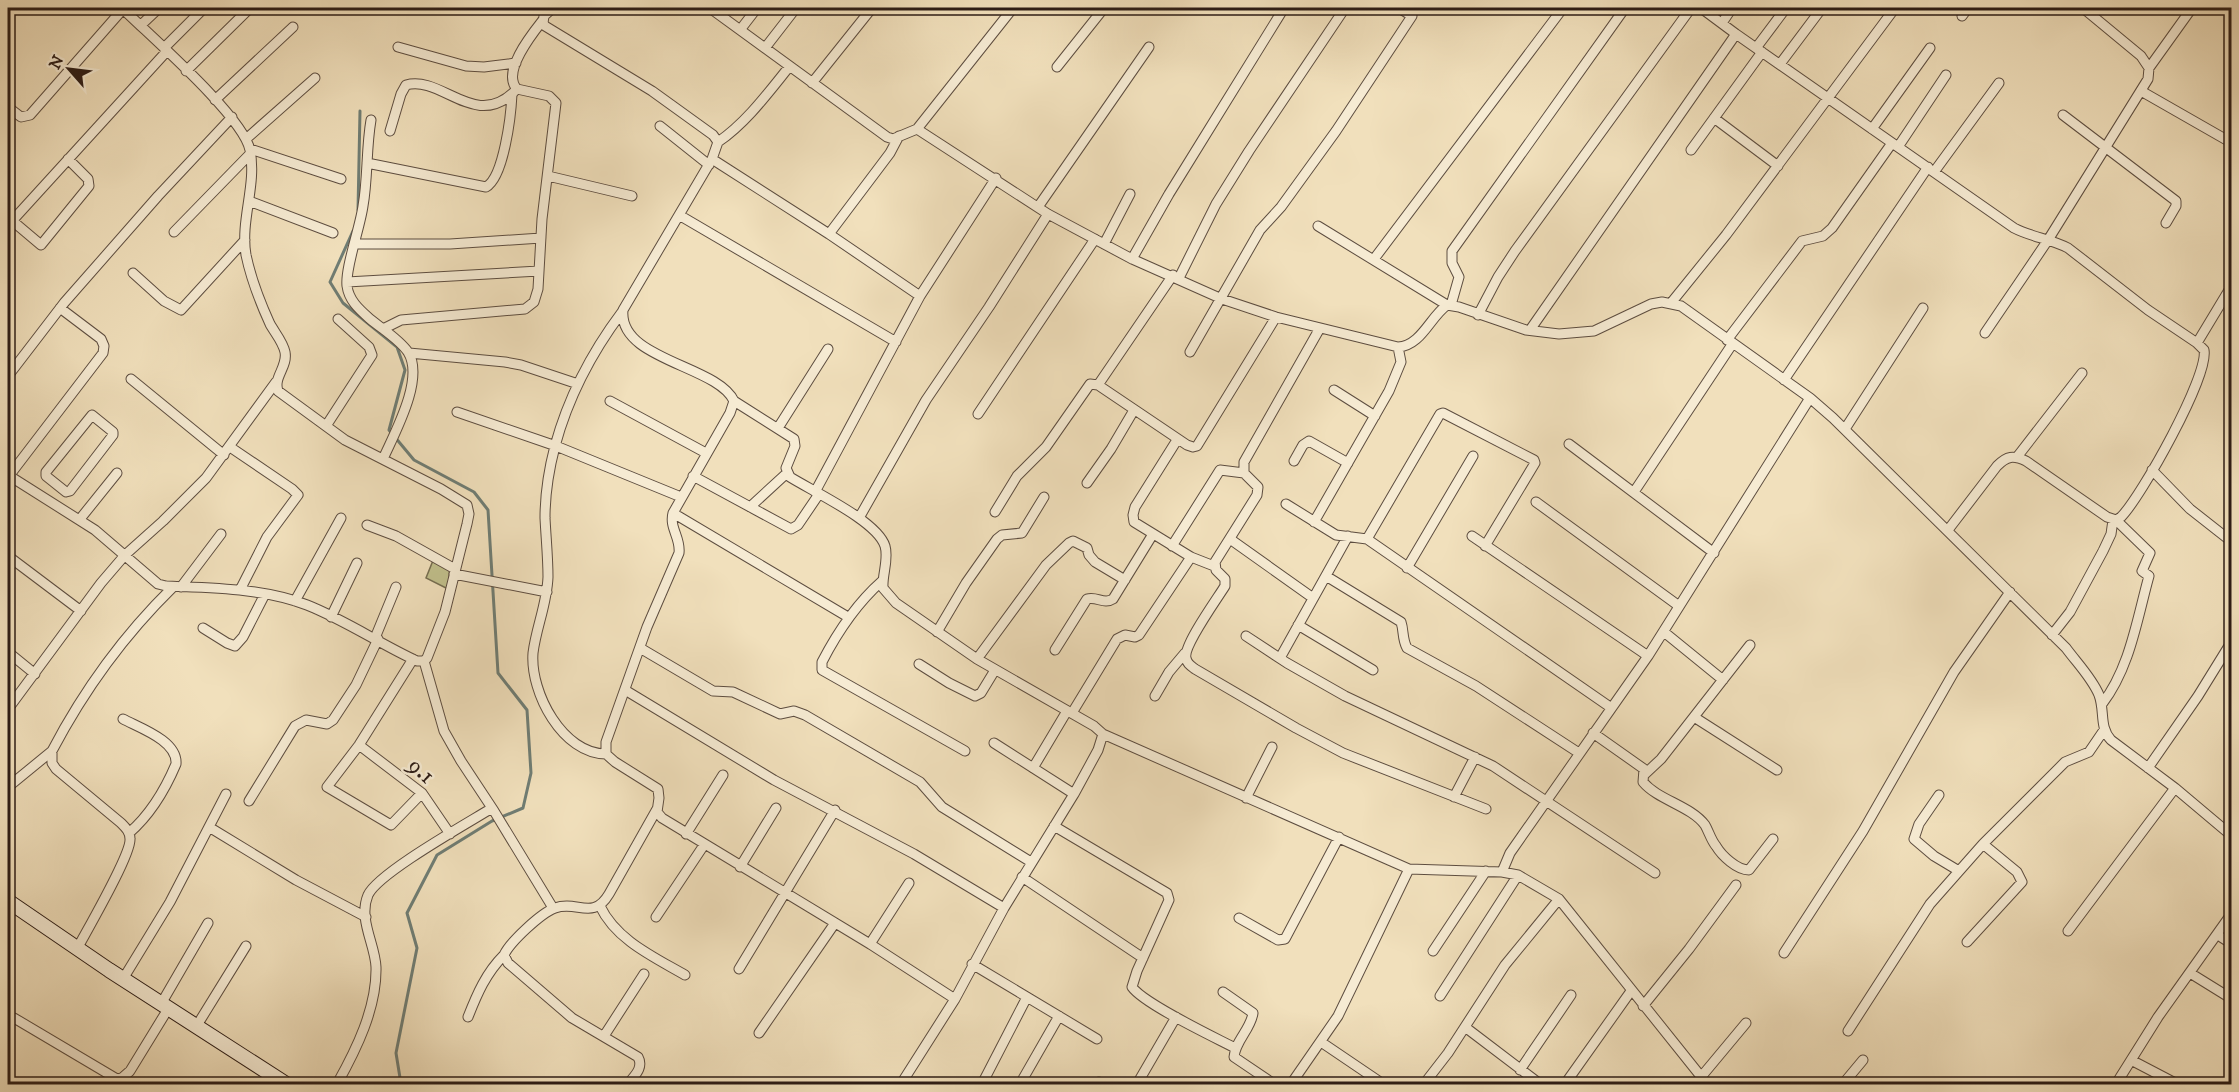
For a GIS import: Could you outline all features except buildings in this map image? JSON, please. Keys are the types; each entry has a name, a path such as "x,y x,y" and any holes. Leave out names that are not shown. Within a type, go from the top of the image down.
{"main road":[{"path":"8,902 286,1084"}],"street":[{"path":"8,107 21,117 30,115 122,8 231,117 249,148 251,176 246,252 253,282 285,353 283,366 276,382 227,451 183,501 125,555 8,709"},
{"path":"141,25 159,8"},
{"path":"68,159 88,179 90,186 41,245 10,219 68,159 204,8"},
{"path":"186,71 250,8"},
{"path":"367,163 486,187 493,182 501,162 514,92 513,80 516,63 524,46 553,8"},
{"path":"710,8 789,67 893,139 917,129 1013,8"},
{"path":"740,30 757,8"},
{"path":"765,48 796,8"},
{"path":"812,83 872,8"},
{"path":"1057,67 1104,8"},
{"path":"1132,259 1169,194 1284,8"},
{"path":"1098,385 1176,277 1243,160 1345,8"},
{"path":"1399,8 1412,16"},
{"path":"1190,352 1260,230 1281,207 1330,141 1417,8"},
{"path":"1374,260 1563,8"},
{"path":"917,129 996,178 1048,214 1132,259 1222,299 1276,317 1398,348 1405,347 1413,342 1449,305 1459,276 1452,262 1452,251 1625,8"},
{"path":"1478,315 1515,251 1692,8"},
{"path":"1701,8 2014,228 2027,235 2068,248 2204,350 2205,355 2194,388 2152,470 2125,513 2114,520 2111,534 2103,551 2070,612 2052,635"},
{"path":"1722,23 1732,8"},
{"path":"1691,150 1786,8"},
{"path":"1780,64 1822,8"},
{"path":"1671,303 1778,166 1895,8"},
{"path":"1962,16 1968,8"},
{"path":"2085,8 2141,56 2149,68"},
{"path":"1985,333 2048,240 2106,147 2148,79 2149,68 2192,8"},
{"path":"543,20 543,23 550,29 670,103 713,135 718,142"},
{"path":"215,100 292,27"},
{"path":"1530,330 1736,34"},
{"path":"398,46 466,66 484,67 516,63"},
{"path":"1038,207 1149,47"},
{"path":"1872,129 1930,48"},
{"path":"468,1017 484,980 524,932 553,908 589,909 600,906 657,809 658,789 606,754 589,752 567,738 547,709 540,691 533,653 547,592 545,517 547,489 556,446 578,384 710,162 718,142 730,134 789,67"},
{"path":"1634,492 1730,341 1802,241 1823,236 1832,228 1946,75"},
{"path":"174,232 315,78"},
{"path":"1784,380 1931,169 1998,83"},
{"path":"383,329 394,322 408,319 525,309 530,306 536,296 556,103 549,96 514,92 497,103 481,106 428,87 410,84 403,88 390,131"},
{"path":"2140,91 2232,144"},
{"path":"2063,114 2176,201 2176,207 2166,223"},
{"path":"8,376 60,308 231,117"},
{"path":"1714,118 1778,166"},
{"path":"371,120 364,204 347,282 349,295 355,304 409,353 412,368 410,391 382,459"},
{"path":"660,126 710,162 829,234 920,296"},
{"path":"829,234 890,153 899,136"},
{"path":"249,148 341,178"},
{"path":"548,176 633,196"},
{"path":"693,476 791,529 798,525 920,296 996,178"},
{"path":"978,414 1100,242 1130,194"},
{"path":"249,201 333,232"},
{"path":"679,214 896,342"},
{"path":"859,518 926,400 1048,214"},
{"path":"1318,226 1449,305 1530,330 1559,334 1594,331 1651,304 1671,303 1691,313 1810,398 1845,429 2010,592 2088,676 2102,704 2104,730 2111,740 2175,788 2232,836"},
{"path":"355,244 450,244 541,238"},
{"path":"133,273 164,301 181,309 245,240"},
{"path":"347,282 539,272"},
{"path":"2197,343 2232,285"},
{"path":"60,308 100,339 104,346 103,353 8,475 80,519 152,580 166,586 240,590 295,601 376,638 413,659 424,661"},
{"path":"1845,429 1923,308"},
{"path":"623,310 622,321 628,332 640,343 708,379 730,394 734,401 794,439 787,463 787,473 790,477 859,518 875,531 886,548 883,588 896,603 977,659 1094,726 1102,734 1409,869 1485,871 1518,875 1558,899 1643,1006 1680,1048 1704,1081 1746,1023"},
{"path":"995,512 1017,476 1046,447 1087,386 1094,383 1177,440 1193,447 1200,442 1276,317"},
{"path":"326,426 372,355 369,347 338,319"},
{"path":"1244,472 1244,462 1320,328"},
{"path":"1314,522 1398,371 1401,362 1398,348"},
{"path":"778,428 828,349"},
{"path":"409,353 505,362 578,384"},
{"path":"2017,457 2082,373"},
{"path":"131,380 227,451 292,489 298,495 267,537 240,590"},
{"path":"276,382 282,396 360,449 441,489 467,505 469,510 467,524 455,571 437,634 424,661 444,731 553,908"},
{"path":"1334,390 1375,416"},
{"path":"1502,872 1510,853 1664,632 1810,398"},
{"path":"610,401 706,453"},
{"path":"606,754 606,742 640,648 656,604 679,553 679,540 671,522 673,513 730,413 734,401"},
{"path":"1087,483 1134,410"},
{"path":"457,412 556,446 681,497"},
{"path":"1367,539 1440,414 1443,413 1534,460 1535,463 1485,546"},
{"path":"95,415 113,432 112,438 70,491 66,492 57,484 46,476 46,472 89,417 95,415"},
{"path":"1155,696 1168,672 1185,653 1225,586 1225,579 1214,566 1191,557 1138,525 1133,515 1177,440"},
{"path":"1294,461 1303,445 1308,441 1348,463"},
{"path":"1569,444 1714,553"},
{"path":"1407,568 1473,456"},
{"path":"1948,530 1997,466 2006,458 2017,457 2114,520 2150,553 2142,571 2150,576 2123,667 2102,704"},
{"path":"1172,546 1220,470 1244,472 1258,487 1258,491 1214,566"},
{"path":"2152,470 2190,509 2232,542"},
{"path":"80,519 117,473"},
{"path":"750,507 787,473"},
{"path":"47,499 57,484"},
{"path":"937,632 966,583 997,539 1002,535 1022,533 1044,497"},
{"path":"1536,502 1680,606"},
{"path":"1286,504 1340,537 1367,539 1610,707"},
{"path":"673,513 848,617"},
{"path":"295,601 341,518"},
{"path":"367,525 396,536 471,578 547,592"},
{"path":"8,787 52,751 111,656 140,621 177,587 221,534"},
{"path":"1055,650 1087,599 1110,601 1153,534"},
{"path":"1280,658 1348,536"},
{"path":"1472,536 1648,656"},
{"path":"1230,538 1313,598"},
{"path":"977,659 1046,566 1069,543 1073,541 1082,544 1095,562 1125,580"},
{"path":"8,556 81,611"},
{"path":"1033,768 1116,639 1125,635 1134,637 1139,635 1191,557"},
{"path":"331,617 357,562"},
{"path":"1326,576 1401,622 1403,641 1407,648 1476,686 1579,753"},
{"path":"882,581 868,593 848,617 822,662 822,669 965,751"},
{"path":"249,801 295,726 306,720 327,724 333,720 356,685 396,587"},
{"path":"1784,953 1863,831 1954,672 2010,592"},
{"path":"202,628 227,644 235,646 243,637 265,594"},
{"path":"1298,625 1373,670"},
{"path":"1664,632 1723,680"},
{"path":"1246,636 1345,696 1493,766 1655,873"},
{"path":"2148,768 2198,696 2232,641"},
{"path":"1645,774 1661,759 1750,645"},
{"path":"640,648 713,691 733,692 780,714 794,711 805,715 920,782 942,807 1031,862"},
{"path":"8,652 35,674"},
{"path":"1185,653 1188,664 1195,669 1324,744 1358,760 1486,809"},
{"path":"413,659 359,745 327,787 390,825 422,793"},
{"path":"919,664 955,687 975,696 981,693 995,670"},
{"path":"625,690 774,780 835,810 1004,908"},
{"path":"1694,717 1777,770"},
{"path":"123,719 165,743 176,753 177,758 159,798 148,814 129,833"},
{"path":"1848,1031 1914,926 1959,871 2065,762 2089,752 2104,730"},
{"path":"901,1084 955,999 1004,908 1074,794 1098,750 1102,734"},
{"path":"1593,734 1638,763 1644,769 1643,782 1647,788 1675,803 1704,824 1716,848 1742,869 1749,870 1773,840"},
{"path":"994,743 1074,794"},
{"name":"9.1","path":"359,745 422,793 450,834"},
{"path":"1246,798 1272,747"},
{"path":"52,751 52,763 57,769 121,823 129,833 131,841 77,949"},
{"path":"1454,797 1475,757"},
{"path":"686,834 723,775"},
{"path":"2068,931 2175,788"},
{"path":"123,979 170,902 226,794"},
{"path":"1939,795 1919,824 1914,839 1934,856 1959,871"},
{"path":"740,867 776,808"},
{"path":"337,1084 369,1013 373,995 376,965 365,905 369,895 380,880 493,809"},
{"path":"657,809 662,818 686,834 870,944 955,999"},
{"path":"740,969 835,810"},
{"path":"1054,826 1151,882 1169,896 1132,982 1132,987 1144,998 1176,1017 1235,1048"},
{"path":"209,827 296,880 366,917"},
{"path":"1239,918 1278,940 1285,939 1339,837"},
{"path":"1968,942 2022,882 2017,872 1983,844"},
{"path":"656,917 704,845"},
{"path":"1291,1084 1338,1017 1409,869"},
{"path":"1433,951 1485,871"},
{"path":"1440,996 1518,875"},
{"path":"1022,877 1143,958"},
{"path":"870,944 909,883"},
{"path":"1643,1006 1736,885"},
{"path":"1424,1084 1465,1027 1505,964 1558,899"},
{"path":"600,906 616,930 685,975"},
{"path":"2116,1084 2232,913"},
{"path":"14,1018 117,1079 126,1075 136,1063 208,923"},
{"path":"759,1033 835,923"},
{"path":"2218,935 2232,944"},
{"path":"196,1027 246,946"},
{"path":"504,955 508,963 560,1009 635,1054 640,1060 640,1068 628,1084"},
{"path":"972,964 1097,1039"},
{"path":"2190,973 2232,999"},
{"path":"604,1036 644,974"},
{"path":"1565,1084 1631,991"},
{"path":"1223,992 1253,1013 1252,1019 1235,1048 1234,1057 1274,1084"},
{"path":"1520,1070 1571,995"},
{"path":"982,1084 1027,997"},
{"path":"1020,1084 1059,1016"},
{"path":"1137,1084 1176,1017"},
{"path":"1465,1027 1540,1084"},
{"path":"1321,1042 1383,1084"},
{"path":"1843,1084 1863,1060"},
{"path":"2131,1060 2177,1084"}],"shaded area":[{"path":"434,558 450,566 448,589 426,578"}],"waterway":[{"path":"358,210 360,111"},
{"path":"353,231 330,282 343,303 397,347 405,370 389,430 414,460 474,492 488,510 498,673 527,710 531,773 523,808 492,821 437,855 407,913 417,948 396,1053 401,1084"}]}
